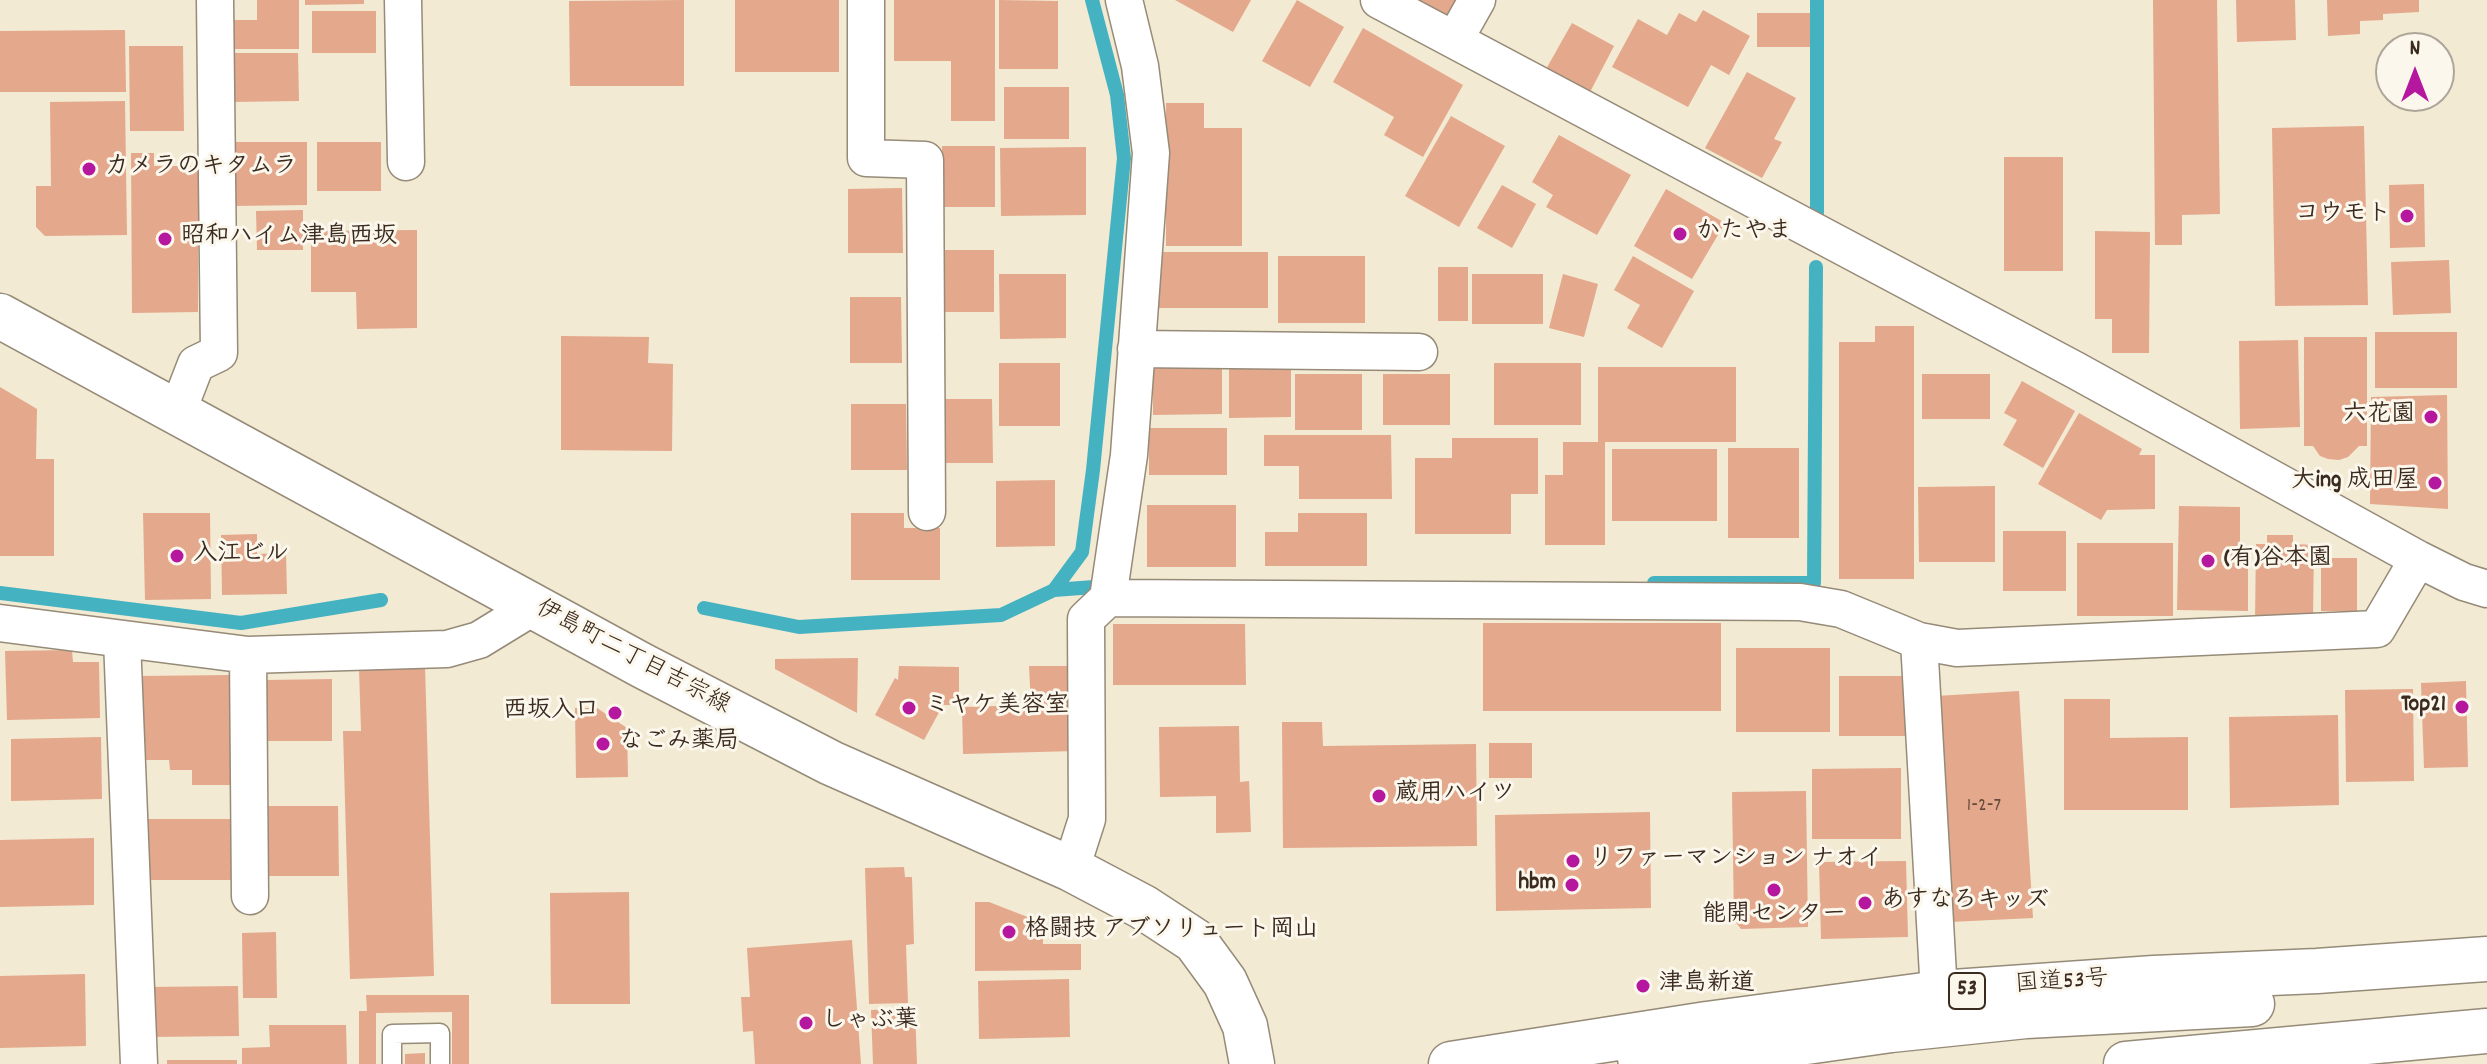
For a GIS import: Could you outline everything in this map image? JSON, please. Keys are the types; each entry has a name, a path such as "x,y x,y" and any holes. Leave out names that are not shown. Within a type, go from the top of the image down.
{"main road":[{"name":"伊島町二丁目吉宗線","path":"0,316 533,607 831,763 1071,869 1143,907 1195,941 1225,982 1245,1026 1252,1064"},
{"name":"国道53号","path":"1451,1064 1707,1024 1939,993 2487,959"},
{"name":"53","path":"1554,1048 1652,1060 1707,1056 1891,1030 2026,1016 2487,988"},
{"path":"2126,1064 2487,1031"}],"street":[{"path":"177,413 196,364 219,353 215,0"},
{"path":"403,0 406,162"},
{"path":"866,0 866,158 925,160 927,512"},
{"path":"1071,869 1087,819 1086,619 1108,598 1129,455 1151,153 1140,66 1124,0"},
{"path":"1379,0 2075,370 2418,559 2464,582 2487,589"},
{"path":"1455,39 1477,0"},
{"path":"1136,349 1419,352"},
{"path":"1108,598 1800,602 1841,609 1919,641 1957,648 2377,629 2418,559"},
{"path":"0,623 248,655 447,649 479,640 533,607"},
{"path":"122,640 139,1064"},
{"path":"1919,641 1939,993"},
{"path":"248,655 250,896"}],"lane":[{"path":"392,1064 392,1034 440,1033 440,1064"}],"building":[{"path":"257,0 299,0 299,49 230,49 230,20 257,20"},
{"path":"305,0 364,0 364,4 305,5"},
{"path":"684,0 684,86 570,86 569,1"},
{"path":"735,0 839,0 839,72 735,72"},
{"path":"894,0 995,0 995,121 951,121 951,61 894,61"},
{"path":"999,0 1058,1 1058,69 999,69"},
{"path":"1175,0 1251,0 1233,32"},
{"path":"1297,0 1344,27 1310,87 1262,61"},
{"path":"1415,0 1458,0 1449,18"},
{"path":"2153,0 2217,0 2220,214 2182,215 2182,245 2155,245"},
{"path":"2236,0 2295,0 2296,40 2237,42"},
{"path":"2327,0 2419,0 2419,12 2383,14 2383,20 2360,21 2360,34 2328,36"},
{"path":"1703,10 1750,36 1729,75 1711,65 1688,107 1612,67 1638,19 1667,35 1679,13 1696,22"},
{"path":"312,11 376,11 376,53 312,53"},
{"path":"1757,13 1810,13 1810,47 1757,47"},
{"path":"1572,23 1614,46 1589,94 1545,71"},
{"path":"1363,28 1463,85 1423,157 1384,135 1394,117 1333,82"},
{"path":"125,30 126,92 0,92 0,31"},
{"path":"129,46 183,46 184,131 130,131"},
{"path":"232,53 298,53 299,101 232,102"},
{"path":"1747,72 1796,98 1774,139 1782,142 1762,178 1705,148"},
{"path":"1004,87 1069,87 1069,139 1004,139"},
{"path":"125,101 127,235 45,236 36,227 36,186 51,186 50,102"},
{"path":"1166,103 1204,103 1204,128 1242,128 1242,246 1166,246"},
{"path":"1451,116 1505,146 1459,227 1405,196"},
{"path":"2364,126 2368,305 2275,306 2272,128"},
{"path":"1559,135 1631,175 1597,235 1546,207 1553,195 1532,182"},
{"path":"233,142 307,142 307,205 233,206"},
{"path":"317,142 381,142 381,191 317,191"},
{"path":"942,146 995,146 995,207 942,207"},
{"path":"1086,147 1086,215 1001,216 1000,148"},
{"name":"昭和ハイム津島西坂","path":"131,153 154,153 154,166 198,166 198,312 132,313"},
{"path":"2004,157 2063,157 2063,271 2004,271"},
{"name":"コウモト","path":"2424,184 2425,247 2390,248 2389,185"},
{"path":"1502,185 1536,204 1512,248 1477,228"},
{"path":"902,188 903,253 848,253 848,189"},
{"path":"1666,189 1725,223 1692,279 1634,246"},
{"path":"303,210 303,250 257,250 256,211"},
{"path":"417,230 417,328 357,329 356,292 311,292 311,231"},
{"path":"2095,231 2150,232 2149,353 2112,353 2112,319 2095,319"},
{"path":"941,250 994,250 994,312 941,312"},
{"path":"1159,252 1268,252 1268,308 1159,308"},
{"path":"1278,256 1365,256 1365,323 1278,323"},
{"path":"1633,256 1694,291 1662,348 1627,328 1640,305 1614,290"},
{"path":"2449,260 2451,313 2393,315 2391,262"},
{"path":"1438,267 1468,267 1468,321 1438,321"},
{"path":"999,274 1066,274 1066,338 1000,339"},
{"path":"1472,274 1543,274 1543,324 1472,324"},
{"path":"1563,274 1598,284 1584,337 1549,328"},
{"path":"850,297 901,297 902,363 850,363"},
{"path":"1875,326 1914,326 1914,579 1839,579 1839,342 1875,342"},
{"path":"2375,332 2457,332 2457,388 2375,388"},
{"path":"561,336 649,337 648,363 673,364 672,451 561,450"},
{"path":"2304,337 2367,337 2367,446 2359,446 2348,457 2339,460 2320,456 2313,446 2304,446"},
{"path":"2298,340 2300,427 2240,429 2239,341"},
{"path":"999,363 1060,363 1060,426 999,426"},
{"path":"1153,363 1222,363 1222,414 1153,415"},
{"path":"1494,363 1581,363 1581,425 1494,425"},
{"path":"1598,367 1736,367 1736,442 1605,442 1605,545 1545,545 1545,475 1563,475 1563,442 1598,442"},
{"path":"1229,368 1291,368 1291,417 1229,418"},
{"path":"1295,374 1362,374 1362,430 1295,430"},
{"path":"1383,374 1450,374 1450,425 1383,425"},
{"path":"1922,374 1990,374 1990,419 1922,419"},
{"path":"2022,381 2075,411 2043,468 2003,445 2017,420 2004,413"},
{"path":"0,387 37,409 36,459 54,459 54,556 0,556"},
{"path":"2447,395 2448,509 2370,504 2371,397"},
{"path":"940,399 992,399 993,463 940,463"},
{"path":"851,404 906,404 907,470 851,470"},
{"path":"2079,413 2142,449 2139,455 2155,455 2155,509 2107,510 2101,520 2038,484"},
{"path":"1149,428 1227,428 1227,475 1149,475"},
{"path":"1264,435 1391,435 1392,499 1299,499 1299,466 1264,466"},
{"path":"1452,438 1538,438 1538,494 1511,494 1511,534 1415,534 1415,458 1452,458"},
{"path":"1728,448 1799,448 1799,538 1728,538"},
{"path":"1612,449 1717,449 1717,521 1612,521"},
{"path":"1055,480 1055,546 996,547 996,481"},
{"path":"1995,486 1995,562 1919,562 1918,487"},
{"path":"1147,505 1236,505 1236,567 1147,567"},
{"path":"2179,506 2240,507 2240,566 2248,566 2248,611 2177,610"},
{"name":"入江ビル","path":"143,513 210,513 211,599 145,600"},
{"path":"851,513 904,513 904,528 940,528 940,580 851,580"},
{"path":"1298,513 1367,513 1367,566 1265,566 1265,532 1298,532"},
{"path":"2003,531 2066,531 2066,591 2003,591"},
{"path":"257,534 257,554 286,553 287,594 222,595 221,535"},
{"path":"2267,535 2293,535 2293,544 2314,545 2313,621 2255,621 2256,544 2267,544"},
{"path":"2077,543 2173,543 2173,616 2077,616"},
{"path":"2321,558 2357,558 2357,611 2321,611"},
{"path":"1483,623 1721,623 1721,711 1483,711"},
{"path":"1113,624 1245,624 1246,685 1113,685"},
{"path":"1736,648 1830,648 1830,732 1736,732"},
{"path":"72,650 73,662 99,662 100,718 7,720 5,651"},
{"path":"858,658 857,713 775,669 775,659"},
{"path":"425,666 434,976 350,979 343,731 361,731 359,669"},
{"path":"899,666 959,667 959,705 943,705 924,740 875,715 895,678 898,680"},
{"path":"1029,666 1073,666 1075,751 963,754 962,707 1031,705"},
{"path":"231,675 232,785 192,785 192,770 170,770 169,760 140,760 139,676"},
{"path":"1839,676 1914,676 1914,736 1839,736"},
{"path":"332,679 332,741 267,741 267,680"},
{"path":"2466,681 2468,767 2424,768 2421,683"},
{"path":"2413,689 2414,781 2346,782 2345,690"},
{"path":"2019,691 2033,918 1950,922 1936,696"},
{"path":"2064,699 2110,699 2110,738 2188,737 2188,810 2064,810"},
{"path":"575,708 597,708 627,728 628,777 576,778"},
{"path":"2338,715 2339,805 2230,808 2229,717"},
{"name":"蔵用ハイツ","path":"1282,722 1322,722 1323,746 1476,744 1477,846 1283,848"},
{"path":"1239,726 1240,782 1249,781 1251,832 1216,833 1216,796 1160,797 1159,727"},
{"path":"101,737 102,799 11,801 11,739"},
{"path":"1489,743 1532,743 1532,778 1489,778"},
{"path":"1901,768 1901,839 1812,839 1812,769"},
{"path":"1806,791 1808,927 1741,929 1734,920 1732,792"},
{"path":"261,806 338,806 339,876 262,876"},
{"name":"リファーマンション ナオイ","path":"1650,812 1651,908 1496,911 1495,815"},
{"path":"147,819 232,819 232,880 147,880"},
{"path":"94,838 94,905 0,907 0,840"},
{"path":"1906,861 1908,937 1821,939 1819,862"},
{"path":"904,867 905,877 912,877 914,944 906,945 908,1003 869,1004 865,868"},
{"path":"629,892 630,1004 551,1004 550,893"},
{"path":"975,902 989,902 1043,923 1043,944 1081,944 1081,970 975,971"},
{"path":"276,932 277,998 243,998 242,933"},
{"path":"852,940 861,1064 755,1064 753,1031 743,1032 741,997 750,997 747,948"},
{"path":"85,974 86,1046 0,1048 0,976"},
{"path":"1069,979 1070,1037 979,1039 978,981"},
{"path":"238,986 239,1036 149,1037 148,987"},
{"path":"366,995 469,995 469,1064 452,1064 452,1012 376,1013 376,1064 359,1064 359,1011 367,1011"},
{"path":"915,1008 917,1064 873,1064 871,1010"},
{"path":"269,1025 346,1025 347,1064 242,1064 242,1048 270,1047"},
{"path":"425,1053 425,1064 405,1064 405,1054"},
{"path":"167,1060 237,1060 237,1064 167,1064"}],"waterway":[{"path":"704,608 799,627 1001,615 1054,590 1082,552 1124,158 1117,95 1092,0"},
{"path":"1817,0 1817,213"},
{"path":"1654,583 1814,583 1816,267"},
{"path":"1054,590 1094,587"},
{"path":"0,593 241,623 381,600"}],"place":[{"name":"カメラのキタムラ","path":"89,169"},
{"name":"コウモト","path":"2407,216"},
{"name":"かたやま","path":"1680,234"},
{"name":"昭和ハイム津島西坂","path":"165,239"},
{"name":"六花園","path":"2431,417"},
{"name":"大ing 成田屋","path":"2435,483"},
{"name":"入江ビル","path":"177,556"},
{"name":"(有)谷本園","path":"2208,561"},
{"name":"Top21","path":"2462,707"},
{"name":"ミヤケ美容室","path":"909,708"},
{"name":"西坂入口","path":"615,713"},
{"name":"なごみ薬局","path":"603,744"},
{"name":"蔵用ハイツ","path":"1379,796"},
{"name":"リファーマンション ナオイ","path":"1573,861"},
{"name":"hbm","path":"1572,885"},
{"name":"能開センター","path":"1774,890"},
{"name":"あすなろキッズ","path":"1865,903"},
{"name":"格闘技 アブソリュート岡山","path":"1009,932"},
{"name":"津島新道","path":"1643,986"},
{"name":"しゃぶ葉","path":"806,1023"}]}
